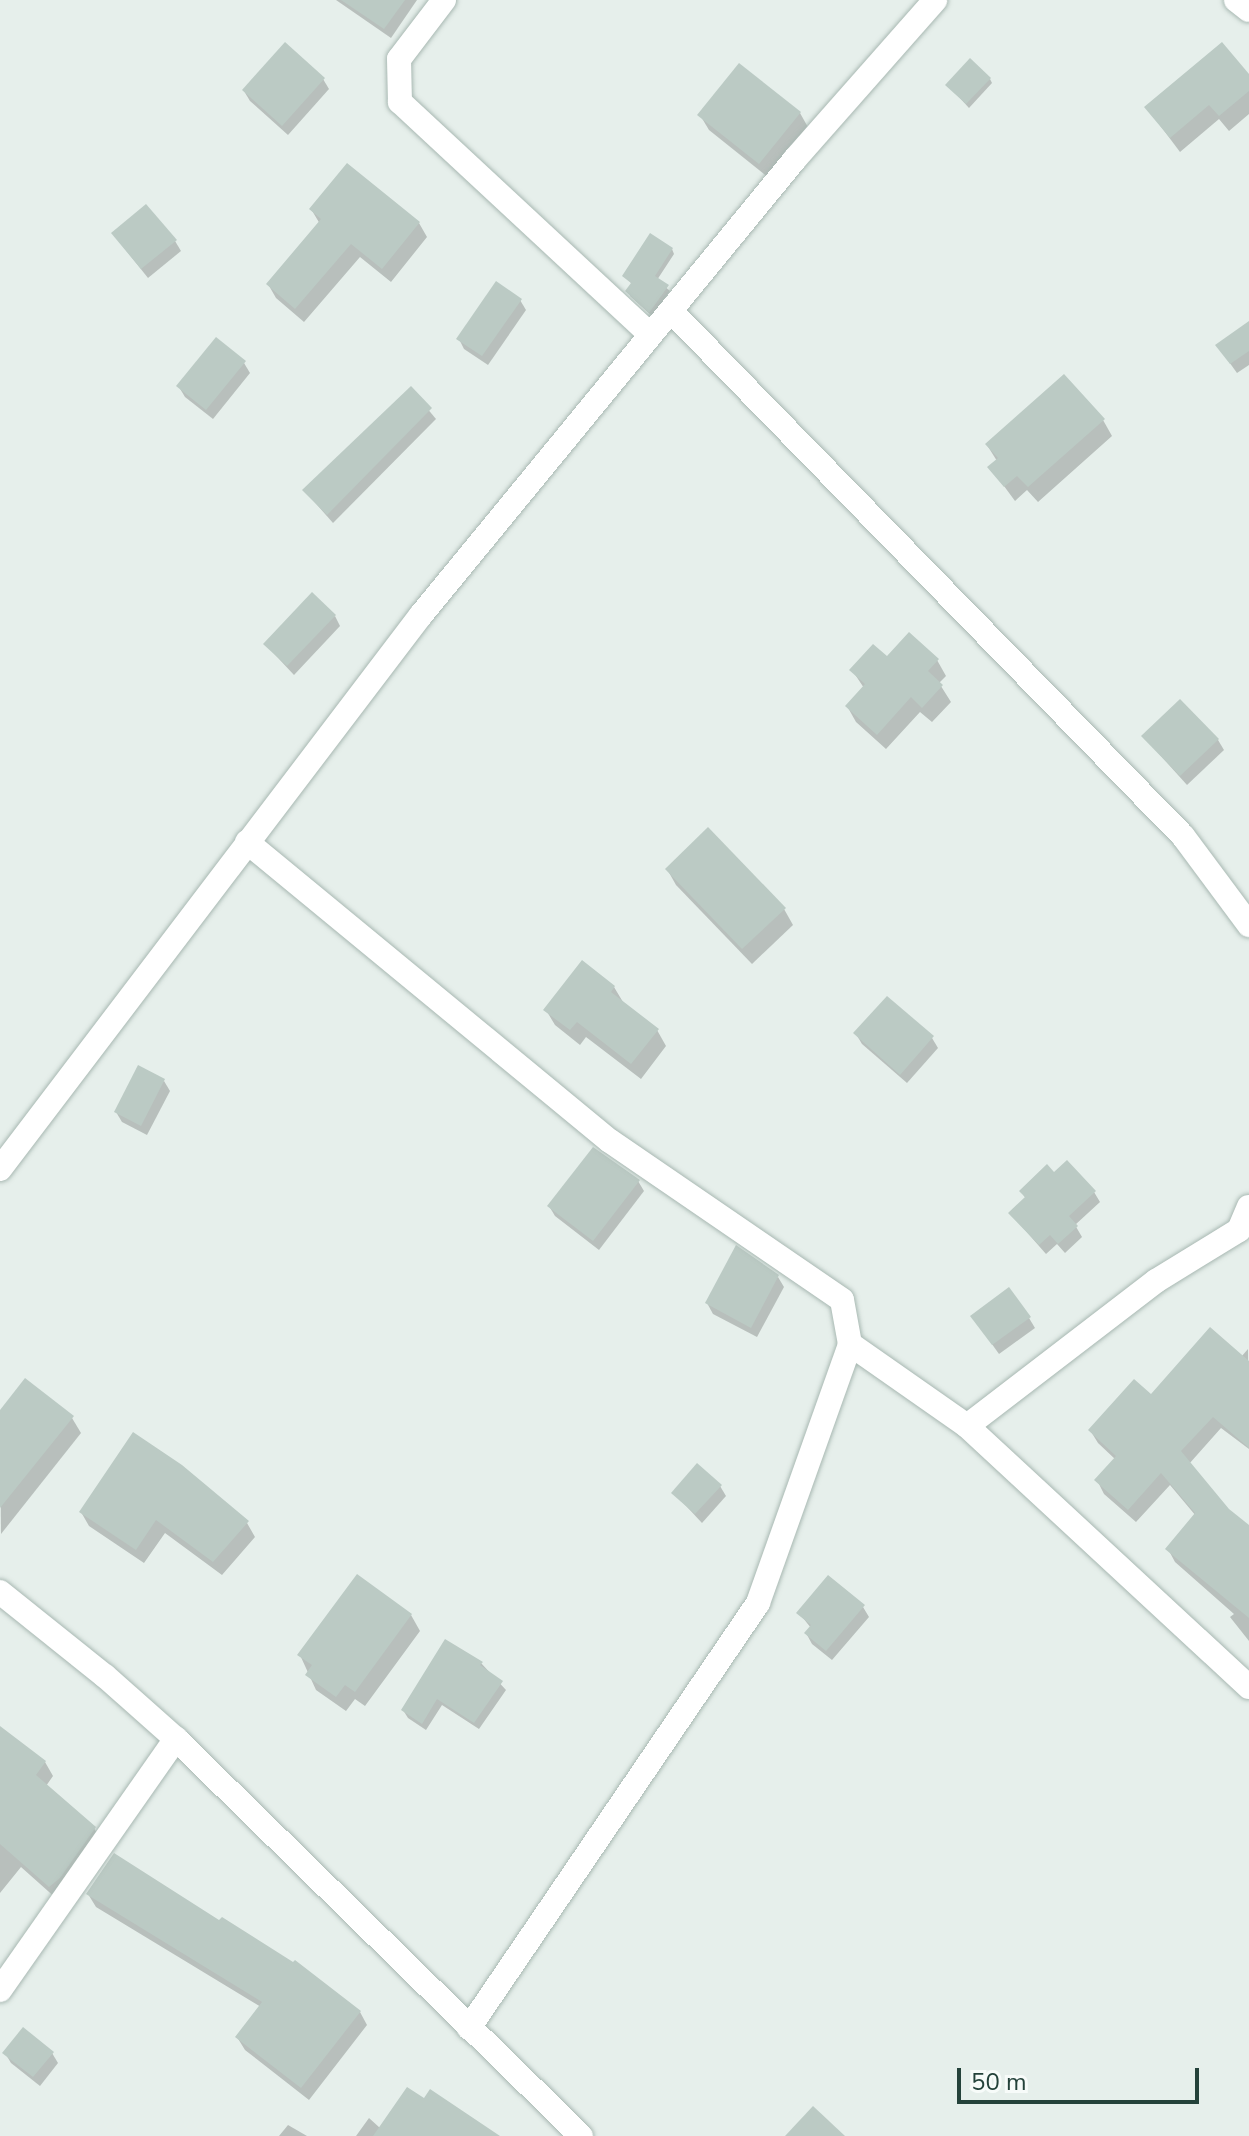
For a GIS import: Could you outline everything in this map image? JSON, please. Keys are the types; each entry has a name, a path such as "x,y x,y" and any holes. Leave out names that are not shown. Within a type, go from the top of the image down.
{"street":[{"path":"444,0 399,59 400,102 651,335"},
{"path":"0,1169 421,615 795,159 935,0"},
{"path":"1236,0 1249,10"},
{"path":"671,311 1183,836 1249,925"},
{"path":"247,842 610,1141 842,1300 850,1344 758,1603 469,2028"},
{"path":"967,1426 1156,1281 1239,1230 1249,1207"},
{"path":"850,1344 967,1426 1249,1687"},
{"path":"0,1592 105,1676 176,1739 581,2136"},
{"path":"0,1990 176,1739"}],"building":[{"path":"341,0 405,0 384,29"},
{"path":"285,42 325,78 282,126 242,90"},
{"path":"1222,42 1249,74 1249,91 1219,116 1209,105 1170,138 1144,107"},
{"path":"970,58 991,78 966,104 945,85"},
{"path":"739,63 801,112 759,164 697,115"},
{"path":"347,163 420,222 382,269 351,244 295,309 266,284 321,219 309,209"},
{"path":"146,204 177,240 141,269 111,233"},
{"path":"650,233 673,248 655,276 669,285 649,313 625,291 631,283 622,276"},
{"path":"496,281 522,299 482,356 456,339"},
{"path":"1249,321 1249,351 1230,364 1215,345"},
{"path":"216,337 246,361 206,410 176,386"},
{"path":"1064,374 1105,419 1028,487 1017,476 1004,487 987,467 998,458 985,444"},
{"path":"411,386 432,408 327,515 302,490"},
{"path":"312,592 336,615 287,666 263,644"},
{"path":"909,632 939,659 928,671 943,685 922,708 911,697 877,735 845,706 865,684 849,670 873,644 887,656"},
{"path":"1180,699 1219,739 1180,776 1141,736"},
{"path":"708,827 786,908 742,949 665,869"},
{"path":"582,960 615,986 611,992 659,1029 631,1064 577,1022 570,1030 543,1010"},
{"path":"887,996 934,1036 900,1075 853,1033"},
{"path":"138,1065 165,1079 141,1126 114,1112"},
{"path":"593,1147 640,1180 593,1241 547,1206"},
{"path":"1067,1160 1096,1191 1069,1216 1078,1226 1058,1244 1050,1235 1039,1245 1008,1213 1025,1197 1019,1191 1047,1164 1054,1172"},
{"path":"736,1245 779,1275 751,1328 705,1303"},
{"path":"1009,1287 1031,1317 992,1345 970,1316"},
{"path":"1210,1327 1249,1361 1249,1448 1213,1417 1181,1451 1229,1509 1249,1525 1249,1618 1165,1549 1195,1513 1161,1473 1128,1510 1094,1480 1116,1456 1088,1430 1134,1379 1151,1394"},
{"path":"25,1378 74,1416 0,1508 0,1410"},
{"path":"133,1432 182,1465 249,1521 213,1562 156,1520 136,1550 79,1512"},
{"path":"697,1463 722,1485 695,1514 671,1493"},
{"path":"357,1574 412,1614 355,1692 345,1685 336,1697 305,1675 312,1665 297,1655"},
{"path":"828,1575 865,1605 826,1651 804,1633 811,1625 796,1613"},
{"path":"445,1639 483,1662 480,1665 503,1681 474,1723 437,1699 422,1724 401,1710"},
{"path":"0,1726 46,1761 36,1775 96,1827 60,1878 49,1887 0,1844"},
{"path":"114,1853 219,1920 222,1917 293,1962 295,1960 361,2011 301,2088 235,2037 262,2002 86,1894"},
{"path":"23,2027 54,2052 33,2077 2,2053"},
{"path":"407,2087 424,2098 430,2089 500,2136 373,2136"},
{"path":"813,2106 845,2136 785,2136"}]}
